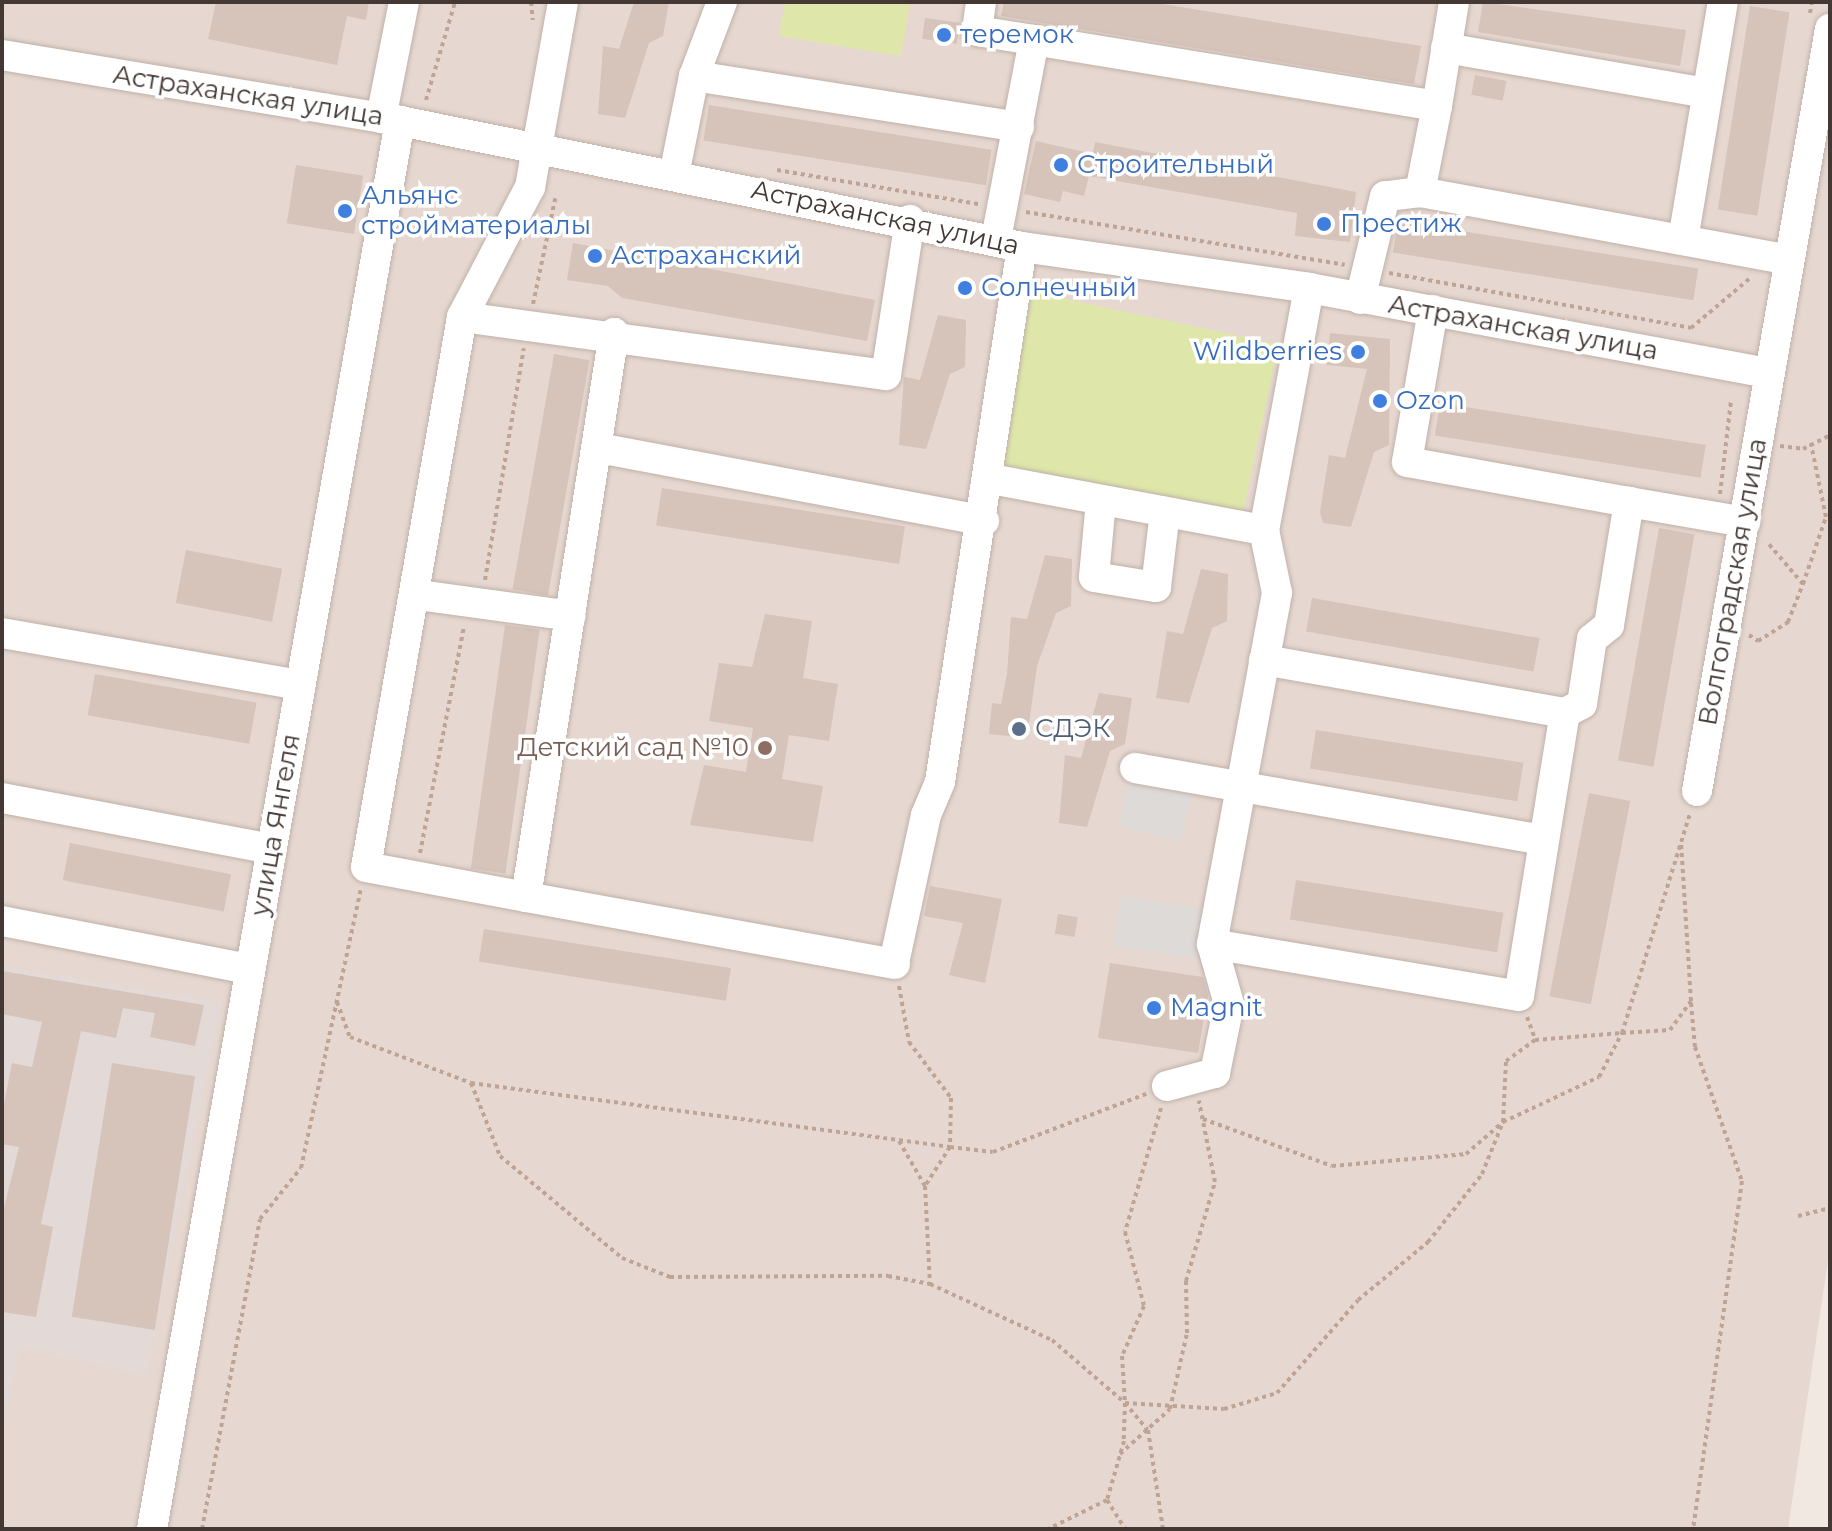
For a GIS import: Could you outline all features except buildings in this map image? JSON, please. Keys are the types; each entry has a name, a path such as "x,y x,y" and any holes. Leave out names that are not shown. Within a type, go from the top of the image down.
{"street":[{"name":"улица Янгеля","path":"152,1529 401,116 404,2"},
{"path":"563,2 530,187 462,317 418,595 366,867 894,964 926,815 940,782 991,479 1019,127 1034,40"},
{"path":"674,175 694,76 722,2"},
{"path":"981,2 977,31 1437,106"},
{"path":"1420,192 1454,2"},
{"path":"1683,240 1723,2"},
{"name":"Волгоградская улица","path":"1697,791 1727,620 1731,519 1757,444 1830,29"},
{"path":"1446,48 1706,93"},
{"name":"Астраханская улица","path":"2,55 401,116 538,152 910,220 1009,243 1309,288 1769,373"},
{"path":"694,76 1019,127"},
{"path":"1360,299 1385,196 1420,192 1789,260"},
{"path":"462,317 614,333 886,375 910,220"},
{"path":"1180,1083 1215,1073 1229,1004 1212,944 1245,790 1277,593 1264,530 1309,288"},
{"path":"1433,310 1407,462 1731,519"},
{"path":"526,897 599,448 614,333"},
{"path":"599,448 984,521"},
{"path":"991,479 1264,530"},
{"path":"1101,501 1094,577 1156,587 1165,512"},
{"path":"1264,660 1565,713 1582,704 1592,639 1609,625 1629,502"},
{"path":"418,595 571,616"},
{"path":"2,633 301,685"},
{"path":"1212,944 1519,996 1565,713"},
{"path":"1135,768 1245,790 1544,840"},
{"path":"2,798 271,849"},
{"path":"2,921 249,969"}],"path":[{"path":"401,116 455,2"},
{"path":"416,876 463,628 481,604 528,324 557,189"},
{"path":"1731,401 1731,519 1803,584"},
{"path":"1757,444 1811,444 1830,435"},
{"path":"1727,620 1758,641 1788,622 1826,517 1811,444"},
{"path":"1203,1119 1332,1166 1466,1154 1503,1122 1599,1077 1622,1033 1697,791"},
{"path":"1681,841 1695,1047 1742,1181 1693,1529"},
{"path":"202,1529 260,1219 301,1168 366,867"},
{"path":"894,964 909,1042 951,1098 950,1147 925,1186"},
{"path":"1125,1403 1170,1409 1224,1409 1277,1393 1358,1300 1428,1242 1482,1174 1503,1122 1506,1061 1535,1040 1670,1030 1691,1001"},
{"path":"337,1002 350,1037 471,1083 993,1152 1180,1083"},
{"path":"471,1083 500,1156 622,1258 670,1277 888,1276 930,1284 1052,1340 1125,1403 1148,1430 1163,1529"},
{"path":"1120,1454 1170,1409 1187,1333 1186,1281 1215,1182 1203,1119 1180,1083"},
{"path":"1125,1529 1107,1500 1120,1454 1125,1403 1122,1356 1144,1306 1125,1232 1180,1083"},
{"path":"899,1141 925,1186 930,1284"},
{"path":"1798,1216 1830,1208"},
{"path":"1048,1529 1107,1500"}],"shaded area":[{"path":"2,2 1830,2 1830,1247 1788,1529 2,1529"},
{"path":"1132,763 1195,776 1181,840 1118,827"},
{"path":"1121,896 1205,909 1197,959 1113,945"},
{"path":"2,966 221,1002 146,1376 20,1346 2,1432"}],"green space":[{"path":"785,2 910,2 901,56 779,36"},
{"path":"1032,292 1278,344 1242,518 995,465"}],"place":[{"name":"теремок","path":"944,35"},
{"name":"Строительный","path":"1061,165"},
{"name":"Альянс стройматериалы","path":"345,211"},
{"name":"Престиж","path":"1324,224"},
{"name":"Астраханский","path":"595,256"},
{"name":"Солнечный","path":"965,288"},
{"name":"Wildberries","path":"1358,352"},
{"name":"Ozon","path":"1380,401"},
{"name":"СДЭК","path":"1019,729"},
{"name":"Детский сад №10","path":"765,748"},
{"name":"Magnit","path":"1154,1008"}]}
